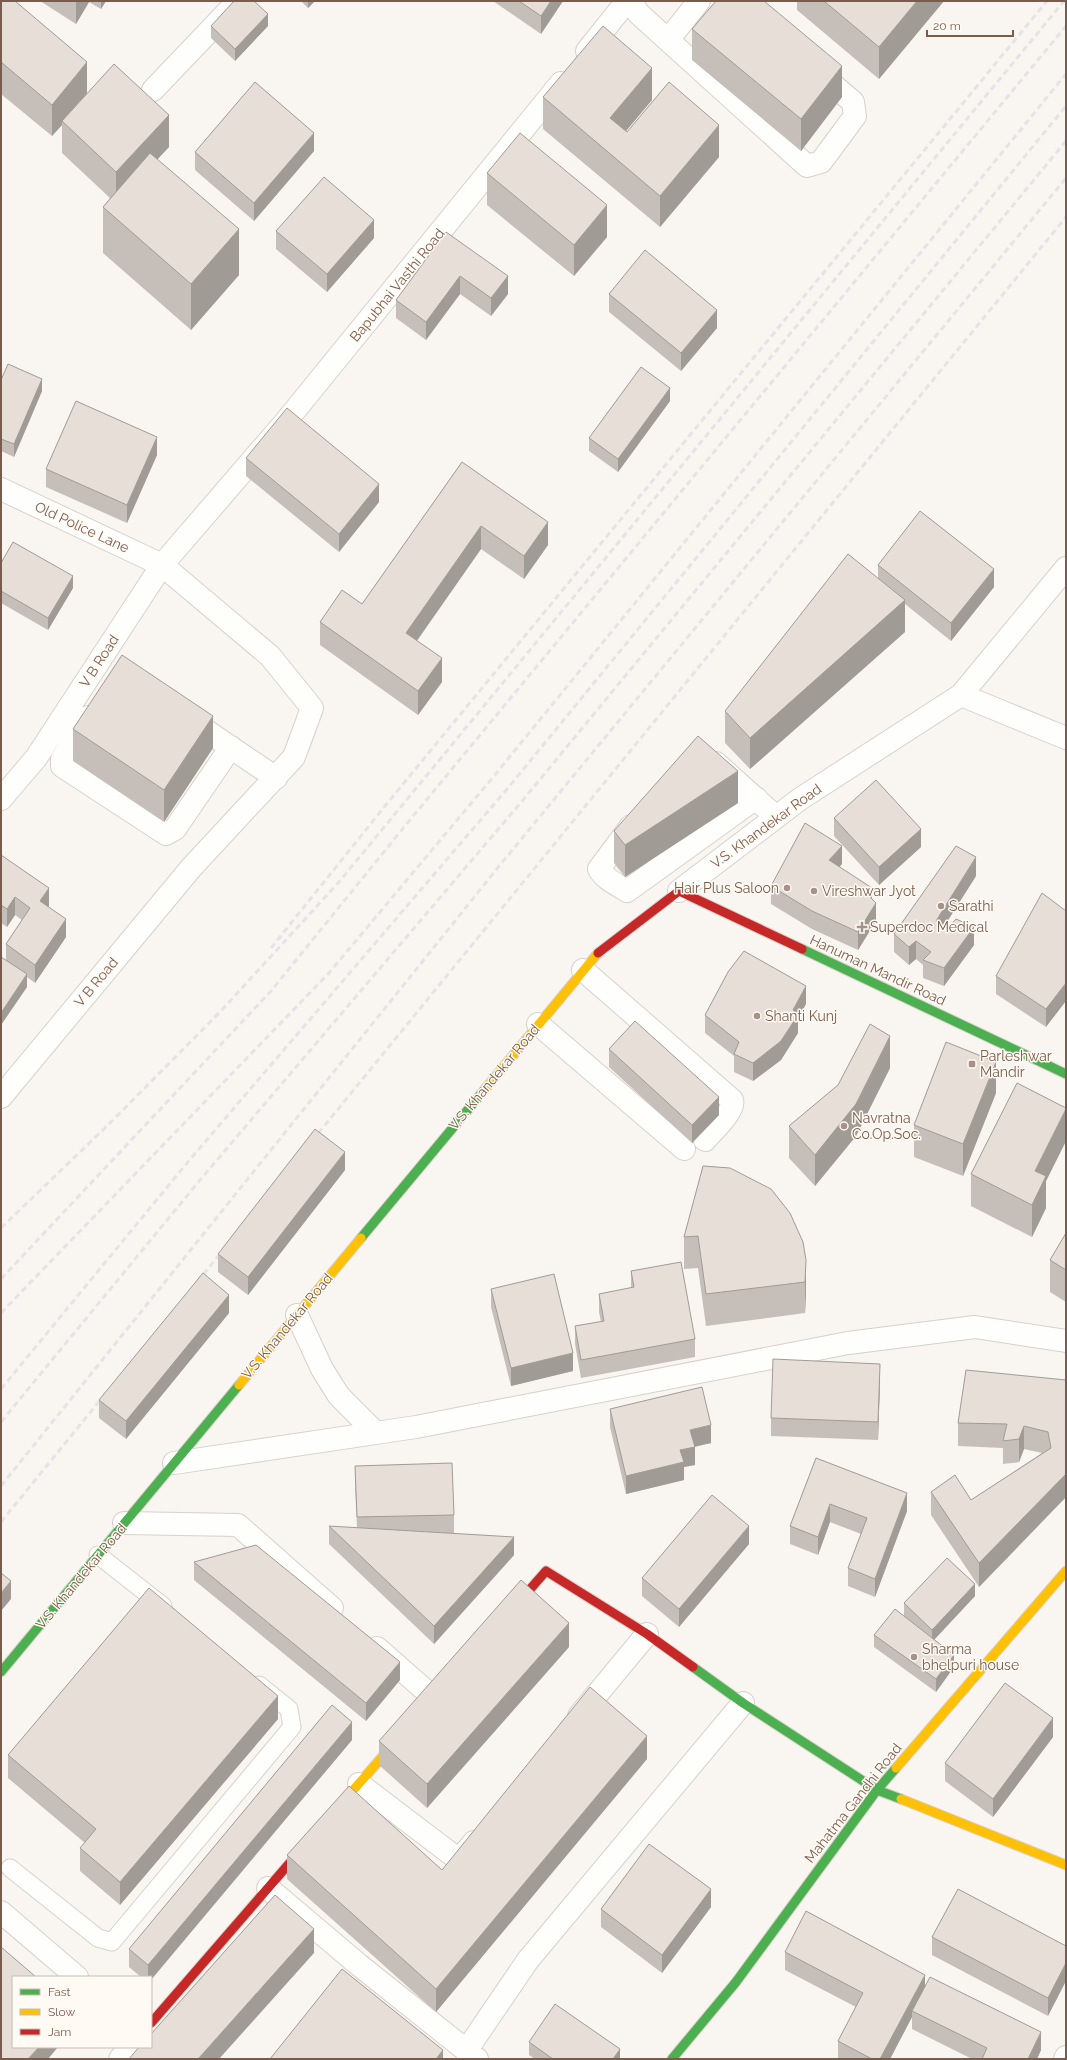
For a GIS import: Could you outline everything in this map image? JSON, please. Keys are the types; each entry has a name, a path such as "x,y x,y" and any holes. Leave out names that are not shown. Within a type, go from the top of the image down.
{"street":[{"path":"153,90 238,1"},
{"name":"Bapubhai Vasthi Road","path":"162,564 287,420 628,1"},
{"path":"631,1 638,13 807,166 821,162 854,116 853,102 804,61"},
{"path":"668,40 699,1"},
{"name":"Old Police Lane","path":"1,489 162,564 270,656 312,708 294,757 276,778"},
{"name":"V B Road","path":"1,799 36,758 109,665 162,564"},
{"name":"V.S. Khandekar Road","path":"1,1672 600,950 800,799 961,695 1066,568"},
{"path":"961,695 1066,738"},
{"path":"98,702 62,759 62,766 163,834 170,834 175,829 231,747"},
{"path":"174,709 276,778"},
{"path":"698,752 703,752 776,816"},
{"name":"V B Road","path":"1,1097 191,868 276,778"},
{"path":"627,891 756,798"},
{"path":"646,807 600,869 601,874 654,909"},
{"name":"Hanuman Mandir Road","path":"679,891 1066,1074"},
{"path":"583,970 732,1100 733,1103 731,1110 705,1140"},
{"path":"538,1024 684,1150"},
{"path":"297,1314 322,1369 338,1396 376,1433"},
{"path":"174,1463 416,1427 848,1343 975,1327 1066,1341"},
{"path":"124,1523 238,1525 345,1619"},
{"path":"505,1617 546,1571 647,1634 743,1703 877,1790 1066,1865"},
{"name":"Mahatma Gandhi Road","path":"672,2059 736,1982 877,1790 1066,1571"},
{"path":"566,1732 647,1634"},
{"path":"363,1635 434,1698"},
{"path":"268,1888 354,1970 468,2056 528,1960 743,1703"},
{"path":"328,1819 404,1732"},
{"path":"359,1784 459,1860 485,1829"},
{"path":"152,2022 313,1836"},
{"path":"1,1912 76,1976"},
{"path":"120,2059 129,2048"}],"lane":[{"path":"98,1555 173,1615"},
{"path":"4,1868 98,1938 112,1942 292,1727 289,1709 246,1674"}],"building":[{"path":"1,1 15,1 87,62 52,105 1,62"},
{"path":"234,1 254,1 268,14 235,49 211,26"},
{"path":"519,1 551,1 541,16"},
{"path":"716,1 764,1 842,66 801,119 692,29"},
{"path":"824,1 917,1 879,47"},
{"path":"603,26 652,68 610,118 627,132 669,82 719,125 660,196 543,97"},
{"path":"114,64 169,115 116,172 62,121"},
{"path":"255,82 314,133 254,203 195,152"},
{"path":"520,133 607,205 574,245 487,173"},
{"path":"150,153 239,229 191,284 103,207"},
{"path":"324,177 374,220 327,274 276,231"},
{"path":"446,232 508,276 491,298 460,276 426,322 396,300"},
{"path":"645,250 717,310 681,353 609,294"},
{"path":"8,364 42,379 14,444 1,439 1,380"},
{"path":"641,367 670,388 618,459 589,438"},
{"path":"76,401 157,437 127,505 46,469"},
{"path":"287,408 379,484 339,534 246,458"},
{"path":"462,462 548,522 524,556 481,526 406,633 442,658 418,691 320,622 342,590 362,604"},
{"path":"920,511 994,569 951,623 878,565"},
{"path":"13,542 73,576 48,618 1,591 1,563"},
{"path":"848,554 905,600 750,738 725,711"},
{"path":"122,655 213,716 164,790 73,729"},
{"path":"698,736 738,771 625,845 614,831"},
{"path":"876,780 921,829 879,867 834,818"},
{"name":"Vireshwar Jyot","path":"805,823 842,846 829,860 872,888 870,897 876,903 858,932 812,911 771,886"},
{"path":"956,846 976,857 936,921 949,927 956,919 974,927 944,968 923,960 931,952 916,941 909,947 894,934"},
{"path":"1,855 49,888 40,901 66,919 35,965 6,944 30,908 15,897 7,909 1,905"},
{"path":"1042,893 1066,911 1066,983 1046,1009 996,976"},
{"name":"Shanti Kunj","path":"744,951 806,986 793,1010 798,1015 781,1041 753,1063 734,1054 739,1042 705,1015 728,972"},
{"path":"1,957 27,974 1,1013"},
{"path":"635,1021 719,1097 692,1125 609,1049"},
{"path":"870,1024 890,1036 856,1104 815,1155 789,1126 838,1085"},
{"path":"946,1042 996,1062 963,1144 914,1125"},
{"path":"1017,1083 1066,1108 1035,1171 1046,1176 1032,1205 971,1174"},
{"path":"315,1129 345,1152 248,1277 218,1254"},
{"path":"703,1166 730,1168 771,1189 790,1213 803,1242 806,1260 805,1282 706,1294 698,1236 684,1237"},
{"path":"1066,1233 1066,1270 1050,1260"},
{"path":"681,1262 695,1339 581,1360 575,1326 604,1321 599,1294 634,1287 631,1271"},
{"path":"203,1273 229,1295 126,1421 99,1400"},
{"path":"554,1274 573,1353 511,1368 491,1289"},
{"path":"773,1359 880,1364 878,1422 771,1418"},
{"path":"966,1370 1066,1380 1066,1474 979,1563 931,1492 955,1475 971,1500 1051,1448 1048,1432 1024,1426 1019,1439 1003,1441 1007,1424 958,1423"},
{"path":"702,1387 711,1425 690,1430 695,1447 680,1450 684,1462 626,1476 610,1409"},
{"path":"816,1458 907,1493 875,1579 848,1568 867,1518 830,1504 818,1537 790,1526"},
{"path":"452,1463 454,1515 357,1517 355,1466"},
{"path":"712,1495 749,1526 679,1609 642,1578"},
{"path":"329,1526 514,1537 434,1626"},
{"path":"256,1545 400,1662 366,1703 194,1562"},
{"path":"947,1558 975,1584 932,1630 904,1603"},
{"path":"1,1573 11,1581 1,1593"},
{"path":"521,1580 569,1623 427,1784 379,1741"},
{"path":"149,1588 278,1696 120,1882 80,1848 96,1829 8,1755"},
{"name":"Sharma bhelpuri house","path":"895,1609 954,1655 936,1679 874,1635"},
{"path":"1005,1683 1053,1718 993,1799 945,1763"},
{"path":"590,1687 647,1736 436,1989 287,1855 349,1786 442,1870"},
{"path":"332,1705 352,1722 148,1965 129,1949"},
{"path":"649,1844 711,1889 662,1955 601,1909"},
{"path":"958,1889 1066,1946 1066,1963 1048,1998 932,1937"},
{"path":"275,1895 314,1929 198,2059 129,2059 138,2048 152,2048 152,2033"},
{"path":"806,1911 925,1975 880,2059 872,2059 838,2041 863,1993 785,1952"},
{"path":"1,1947 35,1976 12,1976 12,2048 38,2048 28,2059 1,2059"},
{"path":"342,1969 443,2050 436,2059 270,2059"},
{"path":"930,1977 1041,2032 1028,2059 982,2059 987,2048 912,2011"},
{"path":"555,2004 620,2049 613,2059 553,2059 529,2042"}],"railway":[{"path":"271,948 385,806 1047,1"},
{"path":"1,1228 108,1125 220,1012 339,882 1064,1"},
{"path":"1,1279 271,991 409,821 1066,26"},
{"path":"1,1313 328,974 494,776 1066,74"},
{"path":"1,1389 187,1163 508,788 1066,106"},
{"path":"1,1422 200,1180 523,800 1066,141"},
{"path":"1,1486 500,865 1066,178"},
{"path":"312,1141 1066,217"},
{"path":"197,1282 225,1248"},
{"path":"1,1522 106,1393"}],"traffic: fast":[{"path":"802,949 1066,1074"},
{"path":"361,1238 486,1088"},
{"path":"1,1672 239,1385"},
{"path":"693,1667 743,1703 877,1790 901,1799"},
{"path":"672,2059 736,1982 877,1790 896,1768"}],"traffic: slow":[{"path":"486,1088 598,953"},
{"path":"239,1385 361,1238"},
{"path":"896,1768 1066,1571"},
{"path":"334,1812 398,1739"},
{"path":"901,1799 1066,1865"}],"traffic: jam":[{"path":"598,953 679,891 802,949"},
{"path":"511,1611 546,1571 647,1634 693,1667"},
{"path":"152,2022 307,1843"}],"place":[{"name":"Hair Plus Saloon","path":"787,888"},
{"name":"Vireshwar Jyot","path":"814,891"},
{"name":"Sarathi","path":"941,906"},
{"name":"Superdoc Medical","path":"862,927"},
{"name":"Shanti Kunj","path":"757,1016"},
{"name":"Parleshwar Mandir","path":"972,1064"},
{"name":"Navratna Co.Op.Soc.","path":"844,1126"},
{"name":"Sharma bhelpuri house","path":"914,1657"}]}
